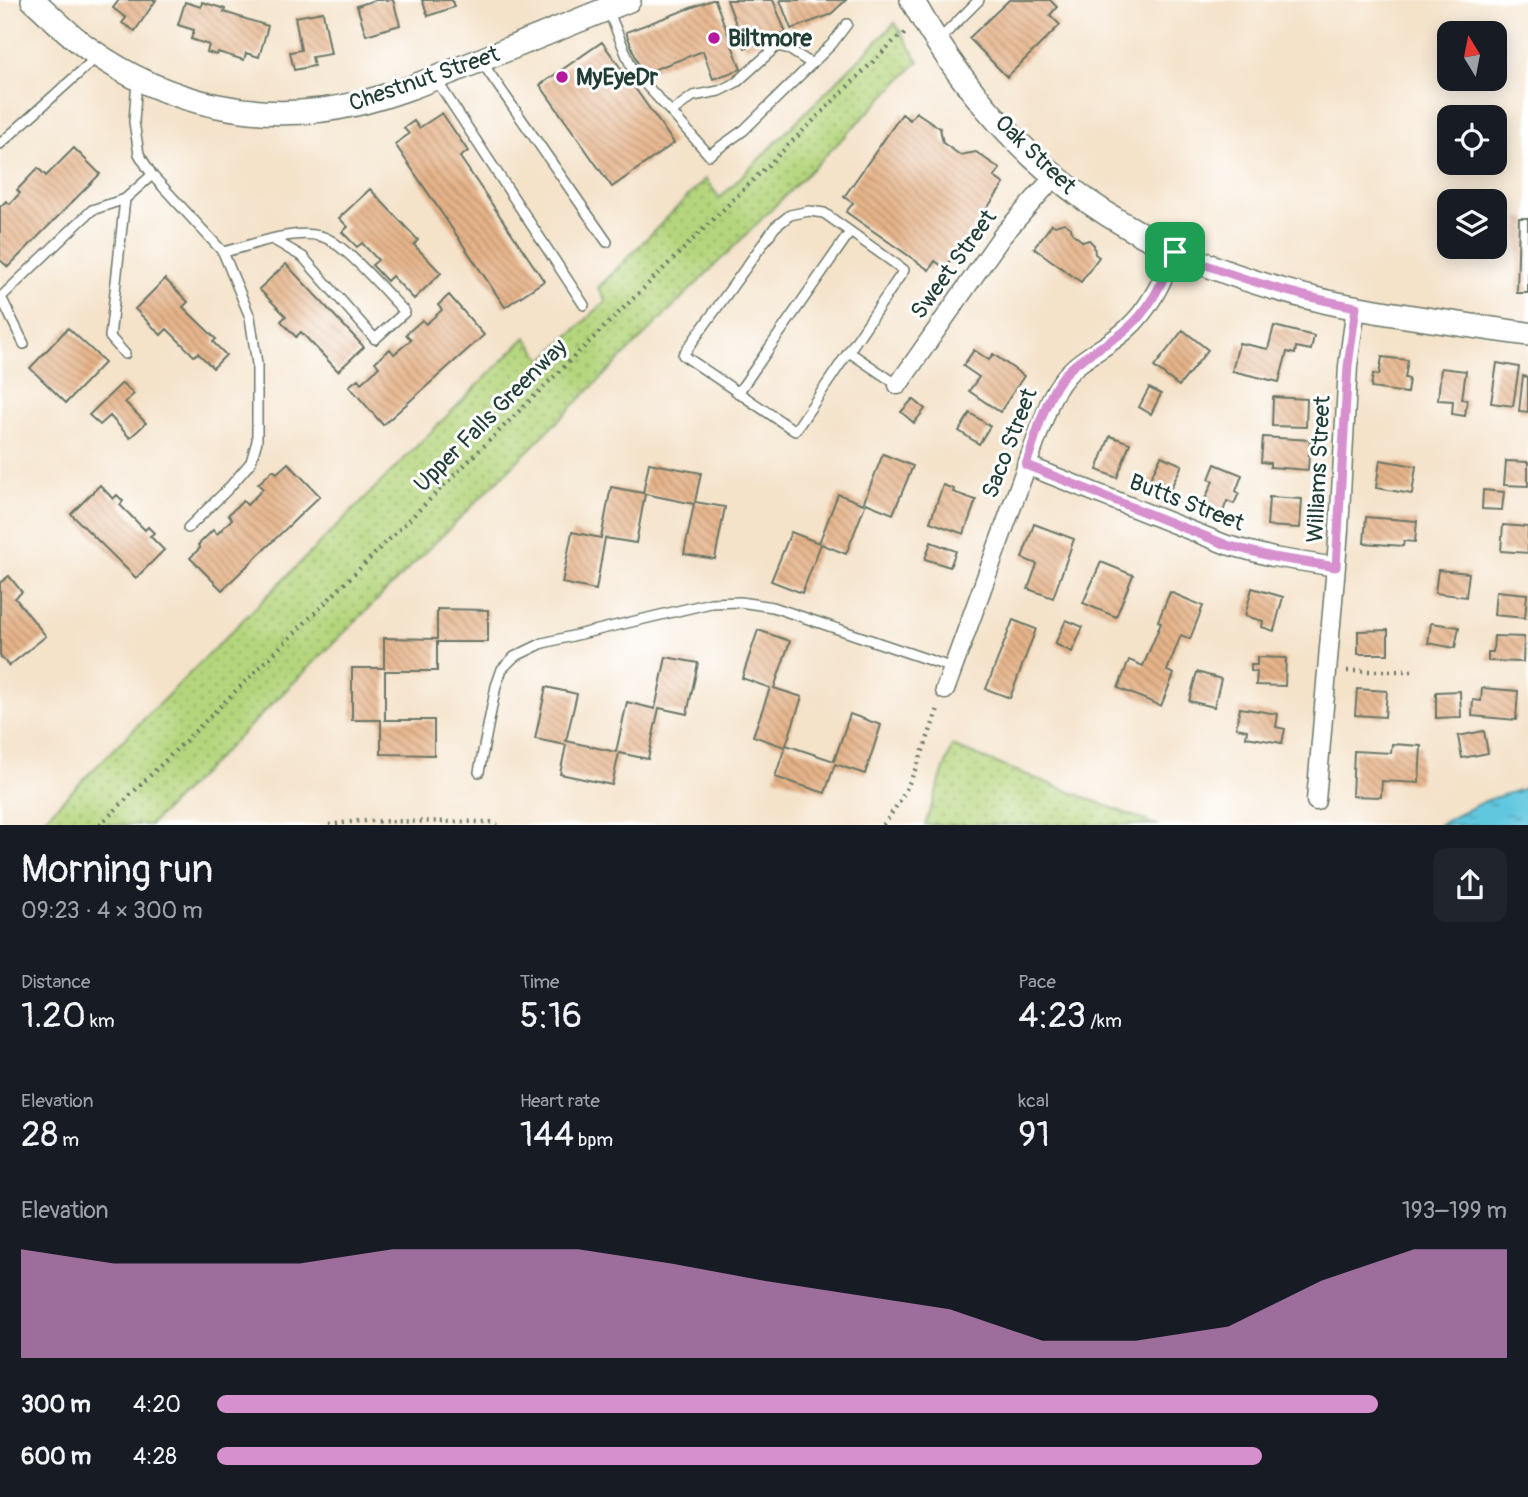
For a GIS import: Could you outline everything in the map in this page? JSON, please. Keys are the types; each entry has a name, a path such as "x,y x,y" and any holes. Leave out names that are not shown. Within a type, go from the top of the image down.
{"street":[{"name":"Chestnut Street","path":"33,0 88,48 138,78 170,93 211,106 272,113 336,108 379,98 618,4"},
{"name":"Oak Street","path":"912,0 937,42 977,96 1054,177 1101,211 1175,252 1221,271 1274,288 1356,307 1528,334"},
{"name":"Sweet Street","path":"898,385 1002,236 1054,177"},
{"name":"Saco Street","path":"945,690 1044,415 1061,380 1073,367 1125,331 1140,316 1153,299 1175,252"},
{"name":"Williams Street","path":"1316,801 1336,567 1348,366 1356,307"},
{"name":"Butts Street","path":"1026,465 1227,545 1273,557 1336,567"}],"lane":[{"path":"937,42 979,0"},
{"path":"618,4 633,71 709,155 744,130 832,44 846,24"},
{"path":"671,112 693,96 719,90 737,82 777,46 787,48 812,64"},
{"path":"0,144 99,55"},
{"path":"480,60 607,242"},
{"path":"138,78 134,122 139,154 152,174 223,252 250,317 257,364 257,441 251,462 188,528"},
{"path":"435,78 584,305"},
{"path":"24,344 1,298 92,210 125,199 152,174"},
{"path":"125,199 110,337 125,354"},
{"path":"817,212 850,232 904,270 795,431 683,355 782,220 790,215 817,212"},
{"path":"738,393 850,232"},
{"path":"223,252 290,236 320,236 339,246 405,312 375,339 303,257 274,240"},
{"path":"849,352 898,385"},
{"path":"479,772 496,686 502,669 514,657 543,643 711,603 740,602 774,607 953,668"}],"path":[{"name":"Upper Falls Greenway","path":"100,825 896,38 907,33"},
{"path":"1327,670 1416,671"},
{"path":"883,825 898,806 914,774 945,690"},
{"path":"329,825 358,821 490,822 498,825"}],"green space":[{"path":"895,23 919,61 150,825 38,825 526,337 543,360 606,301 598,288 705,179 720,198"},
{"path":"952,746 1151,823 1159,825 925,825"}],"water":[{"path":"1528,787 1528,825 1438,825 1487,800"}],"building":[{"path":"119,0 156,0 135,31 122,23 126,18 113,8"},
{"path":"375,0 393,0 400,25 366,35 357,6"},
{"path":"422,0 452,0 454,7 428,16"},
{"path":"715,0 741,69 713,79 703,51 642,74 626,32"},
{"path":"727,0 773,0 786,33 745,48"},
{"path":"780,0 846,0 830,15 791,29"},
{"path":"1009,0 1050,0 1057,7 1050,15 1060,25 1007,77 969,38"},
{"path":"185,2 201,7 202,2 268,26 259,57 246,53 244,60 218,52 217,55 207,52 209,45 191,39 194,30 178,25"},
{"path":"323,12 331,54 312,57 314,66 294,70 290,52 301,50 295,17"},
{"path":"602,42 674,143 612,187 540,85"},
{"path":"916,112 940,128 943,143 960,155 976,152 1000,169 994,177 1004,184 945,268 935,261 929,270 846,212 853,203 844,197 902,114 910,120"},
{"path":"442,113 468,151 460,157 544,281 505,307 395,144 409,134 404,128 414,121 419,128"},
{"path":"74,148 100,174 8,267 0,260 0,207 6,201 10,204 20,193 17,190 38,168 46,176"},
{"path":"370,189 418,240 414,245 441,273 414,299 392,276 387,281 372,265 378,260 362,243 357,247 342,232 348,227 339,218"},
{"path":"1519,218 1528,218 1528,293 1517,293"},
{"path":"1064,223 1083,242 1089,240 1099,257 1081,282 1034,248 1052,224 1055,226"},
{"path":"286,264 364,347 338,371 301,332 296,337 281,321 286,316 259,289"},
{"path":"165,279 188,302 183,307 216,339 213,342 226,355 213,368 198,353 194,356 167,329 161,335 135,309"},
{"path":"449,295 484,335 383,425 349,386 358,379 361,383 379,367 375,362 390,349 394,354 411,340 406,334 422,320 426,324 442,310 438,305"},
{"path":"1274,326 1314,336 1311,350 1296,347 1295,354 1287,352 1279,382 1232,371 1239,343 1268,349"},
{"path":"68,328 105,362 66,403 30,368"},
{"path":"1183,330 1208,350 1179,386 1154,367"},
{"path":"974,350 989,360 993,354 1024,376 1000,412 969,391 979,377 963,366"},
{"path":"1382,357 1408,360 1405,378 1409,379 1407,393 1371,388 1373,374 1379,375"},
{"path":"1497,363 1519,367 1513,406 1491,403"},
{"path":"1441,368 1466,371 1462,399 1467,400 1465,416 1452,414 1453,401 1438,400"},
{"path":"1523,376 1528,377 1528,412 1519,411"},
{"path":"122,383 134,394 125,402 146,423 130,438 110,416 100,425 89,415"},
{"path":"1149,388 1161,394 1151,414 1139,407"},
{"path":"1273,397 1307,399 1306,427 1272,426"},
{"path":"913,399 925,409 914,423 901,412"},
{"path":"970,413 990,426 979,444 959,431"},
{"path":"1110,436 1130,443 1117,478 1097,470"},
{"path":"1263,437 1310,440 1308,470 1270,467 1270,463 1261,462"},
{"path":"883,454 913,466 893,514 866,503 846,554 821,544 802,593 771,581 791,532 819,543 838,494 863,504"},
{"path":"1161,456 1182,465 1169,492 1148,483"},
{"path":"1380,460 1416,466 1412,494 1376,488"},
{"path":"1506,461 1528,462 1528,486 1504,485"},
{"path":"288,463 320,496 222,590 190,558 213,530 217,534 232,519 228,515 243,501 247,505 263,489 258,484 273,470 277,473"},
{"path":"649,463 701,473 695,502 725,507 715,559 684,554 694,504 645,494 636,543 605,538 596,590 562,583 572,532 601,538 611,487 643,493"},
{"path":"1215,464 1242,475 1234,504 1227,501 1222,514 1202,506 1213,481 1209,479"},
{"path":"100,485 113,499 117,495 123,501 120,505 145,530 148,527 154,533 150,536 164,550 136,578 71,514"},
{"path":"943,485 954,489 953,492 976,500 964,534 930,522"},
{"path":"1483,490 1504,492 1502,510 1482,509"},
{"path":"1269,497 1302,499 1300,528 1267,526"},
{"path":"1366,517 1417,521 1415,542 1404,541 1403,546 1364,543"},
{"path":"1034,524 1074,539 1053,598 1028,589 1037,564 1022,558"},
{"path":"1503,525 1528,527 1528,553 1501,551"},
{"path":"931,542 956,551 950,567 925,559"},
{"path":"1101,562 1133,575 1116,617 1083,603"},
{"path":"1438,570 1469,573 1466,597 1435,593"},
{"path":"9,576 22,592 15,598 46,636 9,666 0,656 0,583"},
{"path":"1252,588 1283,597 1274,631 1262,627 1263,621 1245,616"},
{"path":"1496,591 1527,594 1525,618 1494,615"},
{"path":"1170,592 1203,606 1190,639 1181,635 1167,671 1174,674 1161,706 1118,688 1129,660 1143,666 1161,623 1158,621"},
{"path":"437,609 488,610 488,642 437,642 437,671 385,671 385,720 434,720 434,755 381,754 381,720 352,720 352,668 384,668 384,638 437,639"},
{"path":"1013,620 1036,629 1010,698 986,689"},
{"path":"1066,620 1083,627 1072,652 1055,644"},
{"path":"1431,623 1459,627 1455,648 1428,643"},
{"path":"758,630 790,641 774,688 802,697 786,745 834,761 850,714 881,725 865,774 835,764 825,793 775,777 785,747 753,736 770,688 742,678"},
{"path":"1388,630 1388,654 1358,654 1358,631"},
{"path":"1494,636 1524,637 1523,662 1488,661 1488,652 1493,652"},
{"path":"666,657 698,663 687,714 659,708 648,759 619,753 612,785 560,774 566,745 535,739 546,687 577,694 566,741 616,752 627,702 655,709"},
{"path":"1257,657 1286,658 1285,686 1256,685 1257,672 1251,671 1251,665 1257,665"},
{"path":"1197,672 1221,679 1214,707 1189,701"},
{"path":"1482,688 1518,691 1516,720 1472,716 1473,700 1481,701"},
{"path":"1357,689 1387,691 1385,717 1355,715"},
{"path":"1460,691 1461,717 1436,718 1436,692"},
{"path":"1240,708 1278,714 1276,727 1285,729 1282,743 1246,737 1247,730 1236,728"},
{"path":"1484,731 1488,753 1462,758 1458,736"},
{"path":"1392,744 1421,746 1419,783 1382,781 1381,797 1352,796 1354,751 1391,753"}],"place":[{"name":"Biltmore","path":"714,38"},
{"name":"MyEyeDr","path":"562,77"}],"route":[{"path":"1175,252 1221,271 1274,288 1356,307 1348,366 1336,567 1273,557 1227,545 1026,465 1051,398 1061,380 1085,357 1125,331 1140,316 1153,299 1175,252"}]}
